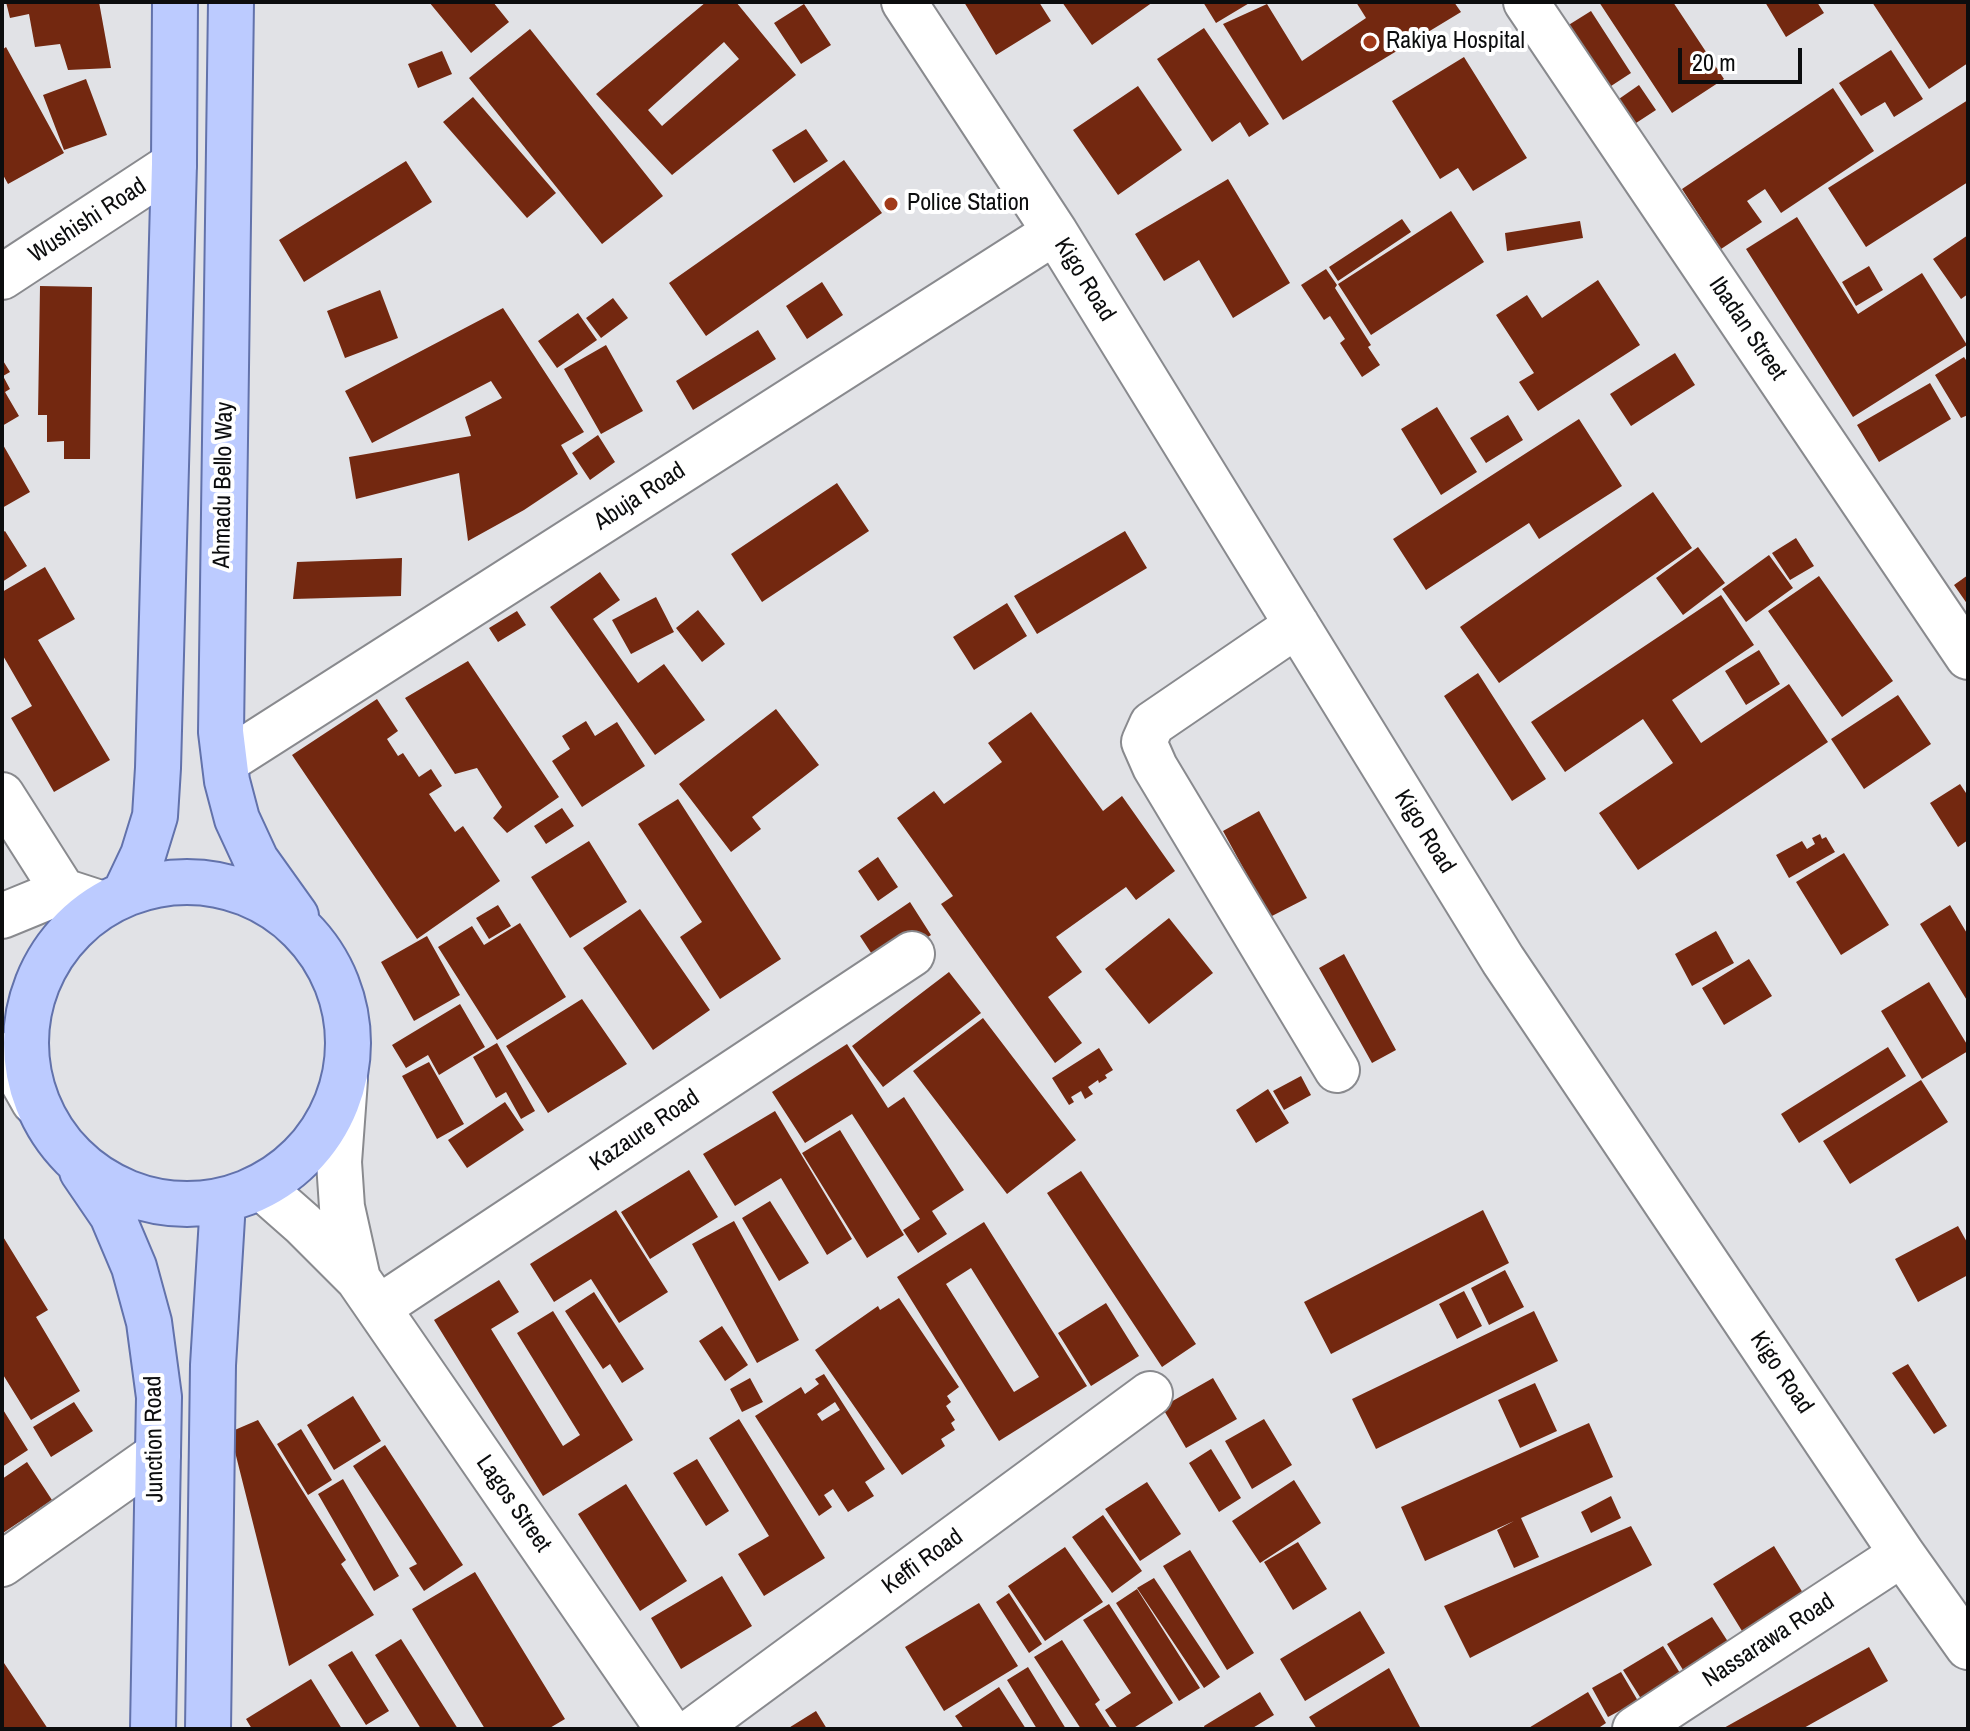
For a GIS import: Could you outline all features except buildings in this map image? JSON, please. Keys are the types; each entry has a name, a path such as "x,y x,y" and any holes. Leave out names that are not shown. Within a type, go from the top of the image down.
{"main road":[{"path":"114,898 176,881 229,886 278,908 316,944 340,985 349,1032 345,1080 329,1123 299,1160 242,1194 172,1205 122,1193 79,1166 53,1137 34,1102 24,1047 32,991 60,941 114,898 143,855 155,816 174,164 175,2"},
{"name":"Ahmadu Bello Way","path":"231,2 221,732 227,781 237,819 256,860 316,944"},
{"name":"Junction Road","path":"79,1166 112,1215 134,1267 149,1322 159,1397 153,1729"},
{"path":"208,1729 213,1365 242,1194"}],"street":[{"name":"Kigo Road","path":"904,2 1055,232 1503,960 1902,1554 1968,1647"},
{"name":"Ibadan Street","path":"1526,2 1968,657"},
{"name":"Wushishi Road","path":"2,277 174,164"},
{"name":"Abuja Road","path":"225,762 1055,232"},
{"path":"1297,625 1152,724 1144,742 1155,767 1337,1070"},
{"path":"2,795 63,891"},
{"path":"2,916 63,891 114,898"},
{"name":"Kazaure Road","path":"368,1293 912,954"},
{"path":"2,1055 12,1063 34,1102"},
{"name":"Lagos Street","path":"345,1080 339,1162 342,1207 368,1293"},
{"name":"Lagos Street","path":"242,1194 303,1224 368,1293 668,1729"},
{"name":"Keffi Road","path":"695,1729 1150,1394"},
{"path":"2,1564 158,1454"},
{"name":"Nassarawa Road","path":"1635,1729 1902,1554"}],"place":[{"name":"Rakiya Hospital","path":"1370,42"},
{"name":"Police Station","path":"891,204"}]}
